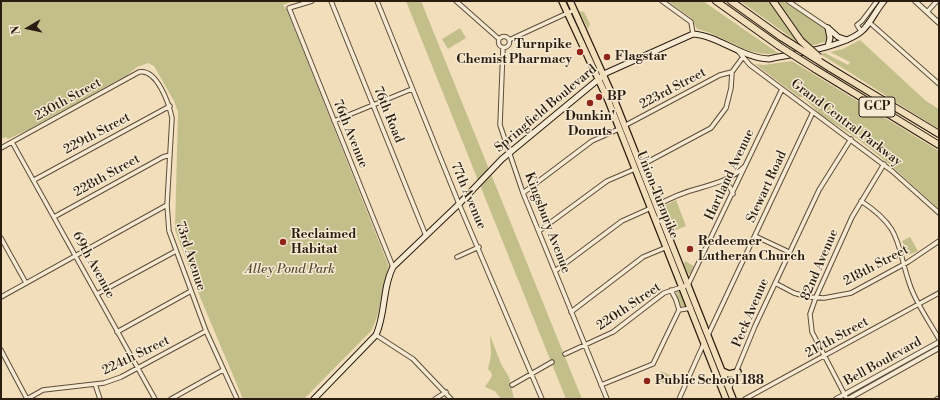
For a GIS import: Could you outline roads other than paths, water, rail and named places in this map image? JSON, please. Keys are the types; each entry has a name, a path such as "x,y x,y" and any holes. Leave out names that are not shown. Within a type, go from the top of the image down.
{"highway":[{"path":"712,1 744,22"},
{"name":"Grand Central Parkway","path":"716,1 744,22 815,70 939,145"},
{"name":"GCP","path":"731,1 781,37 939,134"},
{"path":"772,1 801,41 830,68"}],"main road":[{"name":"Union Turnpike","path":"562,1 601,77"},
{"name":"Union Turnpike","path":"570,1 685,286 690,308 726,399"},
{"path":"693,34 702,35 744,56 770,59 848,40 861,31 884,1"},
{"path":"828,28 838,37 848,40"},
{"path":"828,28 830,38 828,46"},
{"name":"Springfield Boulevard","path":"314,399 376,335 382,323 387,277 393,267 460,204 502,159 601,77 693,34"},
{"name":"Union Turnpike","path":"653,207 666,247 708,336 732,399"},
{"path":"722,371 729,374 738,372"}],"street":[{"name":"76th Avenue","path":"312,1 289,8 393,267"},
{"name":"76th Road","path":"331,1 426,236"},
{"name":"77th Avenue","path":"377,1 412,89 532,372 542,399"},
{"path":"456,1 499,39 499,45 503,48 509,45 509,40"},
{"path":"662,1 691,22 693,34"},
{"path":"788,1 828,28"},
{"path":"861,31 857,24 862,21 877,1"},
{"path":"915,1 939,23"},
{"path":"927,12 937,1"},
{"path":"509,40 574,10"},
{"path":"869,22 939,84"},
{"path":"499,39 504,37 509,40"},
{"name":"Kingsbury Avenue","path":"503,48 500,125 511,153 523,193 607,399"},
{"path":"539,231 607,181 638,167 711,128 726,108 731,88 732,72 744,56"},
{"name":"Grand Central Parkway","path":"744,56 750,65 884,164 939,213"},
{"name":"230th Street","path":"1,148 139,72 146,72"},
{"name":"73rd Avenue","path":"146,72 154,76 170,106 172,118 167,205 169,231 206,331 237,399"},
{"name":"223rd Street","path":"523,193 592,141 622,127 720,75 732,72"},
{"path":"334,121 412,89"},
{"name":"Hartland Avenue","path":"685,286 733,194 782,89"},
{"name":"229th Street","path":"34,180 170,106"},
{"name":"Stewart Road","path":"708,336 813,112"},
{"name":"Peck Avenue","path":"729,390 738,372 755,326 819,190 851,139"},
{"name":"69th Avenue","path":"12,142 155,399"},
{"name":"228th Street","path":"54,217 163,157 170,156"},
{"path":"555,271 622,221 681,194 723,181 734,175 747,163"},
{"name":"82nd Avenue","path":"847,399 812,332 810,314 816,297 852,217 884,164"},
{"path":"723,181 730,187 733,194"},
{"path":"861,201 878,212 893,229 902,252 906,275 939,341"},
{"path":"1,297 167,205"},
{"path":"755,236 789,252"},
{"path":"1,238 26,283"},
{"name":"218th Street","path":"775,283 794,293 808,297 824,298 851,293 904,264 939,241"},
{"path":"457,257 479,246"},
{"path":"571,312 642,257 666,247"},
{"path":"97,294 176,251"},
{"name":"220th Street","path":"565,354 614,332 671,290 685,286"},
{"path":"601,385 653,364 679,310 671,290"},
{"path":"118,332 191,291"},
{"name":"217th Street","path":"745,399 939,293"},
{"path":"679,310 690,308"},
{"name":"224th Street","path":"27,399 43,390 56,387 95,384 122,377 206,331"},
{"path":"376,335 413,359 451,399"},
{"name":"Bell Boulevard","path":"836,399 939,341"},
{"path":"679,399 704,342"},
{"name":"Bell Boulevard","path":"847,399 939,348"},
{"path":"1,350 27,399"},
{"path":"512,386 532,372 552,362"},
{"path":"170,399 223,370"},
{"path":"95,384 100,399"},
{"path":"435,399 446,392"}],"place":[{"name":"Turnpike Chemist Pharmacy","path":"580,52"},
{"name":"Flagstar","path":"607,57"},
{"name":"BP","path":"599,97"},
{"name":"Dunkin' Donuts","path":"590,103"},
{"name":"Reclaimed Habitat","path":"283,242"},
{"name":"Redeemer Lutheran Church","path":"690,249"},
{"name":"Public School 188","path":"647,381"}],"park label":[{"name":"Alley Pond Park","path":"290,270"}]}
